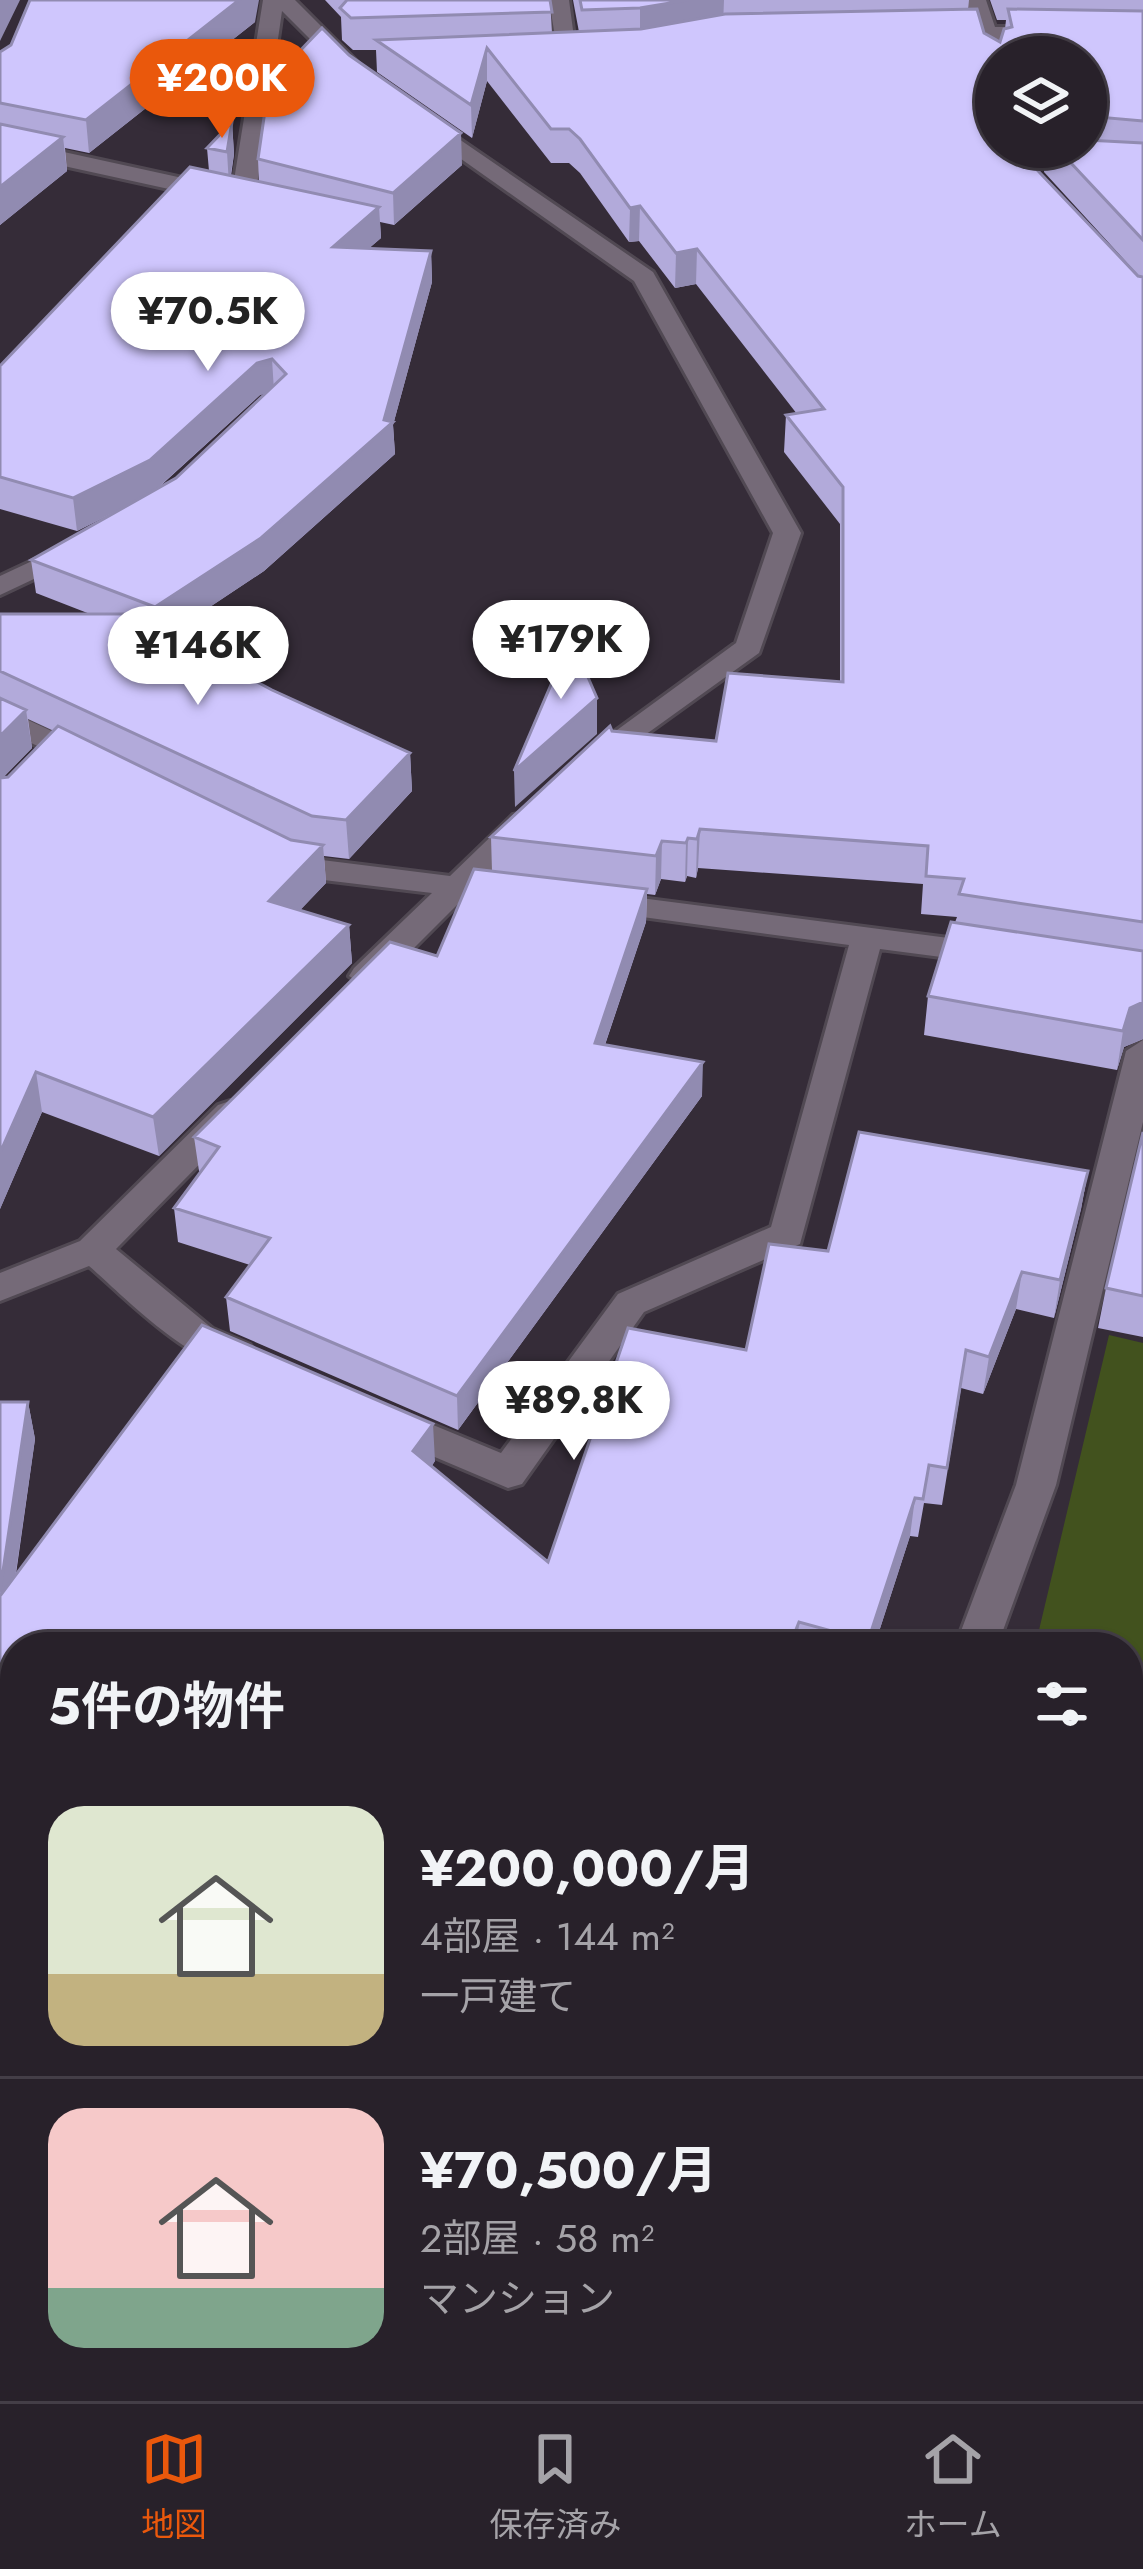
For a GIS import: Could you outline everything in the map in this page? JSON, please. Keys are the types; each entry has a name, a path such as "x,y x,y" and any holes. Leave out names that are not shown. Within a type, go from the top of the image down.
{"street":[{"path":"0,145 255,201 273,0"},
{"path":"283,0 372,79 644,277 787,533 749,647 598,753 455,886 340,1002"},
{"path":"559,0 558,56 593,54"},
{"path":"976,0 988,36"},
{"path":"921,33 1143,33"},
{"path":"1107,164 1143,165"},
{"path":"0,587 104,534"},
{"path":"0,716 121,776"},
{"path":"29,775 59,745"},
{"path":"245,837 307,868 501,891"},
{"path":"570,899 868,934 1029,959"},
{"path":"364,1411 508,1473 632,1303 787,1235 868,934"},
{"path":"982,1632 1036,1486 1143,1051"},
{"path":"0,1288 93,1250 258,1084"},
{"path":"93,1250 200,1340 261,1366"}],"green space":[{"path":"1109,1335 1143,1343 1143,1632 1039,1632"}],"building":[{"path":"30,0 239,0 86,120 0,103 0,52 11,45"},
{"path":"347,0 550,0 552,12 351,18 340,8"},
{"path":"580,0 688,0 582,10"},
{"path":"977,9 984,33 989,36 975,36 975,168 1035,168 1143,277 1143,922 959,894 964,879 926,876 928,846 700,829 697,839 688,838 686,843 662,841 656,856 491,837 610,726 612,731 716,741 728,673 843,682 843,487 786,415 824,409 697,249 676,253 640,206 630,208 580,139 569,129 551,129 487,48 471,105 376,40 641,29 725,14"},
{"path":"1008,9 1143,11 1143,121 1107,118 1107,36 1002,36 1004,29 1012,27"},
{"path":"322,28 349,55 461,133 393,193 258,159 269,83"},
{"path":"232,122 227,152 207,148"},
{"path":"0,124 63,137 0,187"},
{"path":"1107,141 1143,143 1143,240 1076,168 1107,168"},
{"path":"190,167 379,207 333,247 431,251 384,420 393,422 261,538 155,607 31,560 176,478 286,374 272,359 257,363 150,460 73,498 0,477 0,366"},
{"path":"0,614 130,614 272,690 410,753 346,820 312,816 0,671"},
{"path":"571,638 597,698 514,771"},
{"path":"0,698 26,710 0,736"},
{"path":"58,726 291,840 323,845 269,901 349,925 153,1117 36,1072 0,1153 0,778 8,777"},
{"path":"474,869 647,889 595,1043 703,1062 457,1396 226,1297 270,1238 174,1208 219,1147 194,1137 390,942 437,956"},
{"path":"951,922 1143,951 1143,1002 1130,1008 1123,1031 928,996"},
{"path":"859,1132 1088,1171 1060,1280 1022,1272 989,1357 966,1350 947,1468 929,1465 923,1499 915,1498 871,1632 835,1632 799,1622 795,1632 0,1632 0,1596 202,1325 433,1424 413,1451 548,1562 628,1328 746,1350 769,1244 828,1251"},
{"path":"1143,1132 1143,1296 1106,1288"},
{"path":"0,1402 28,1402 0,1591"}]}
